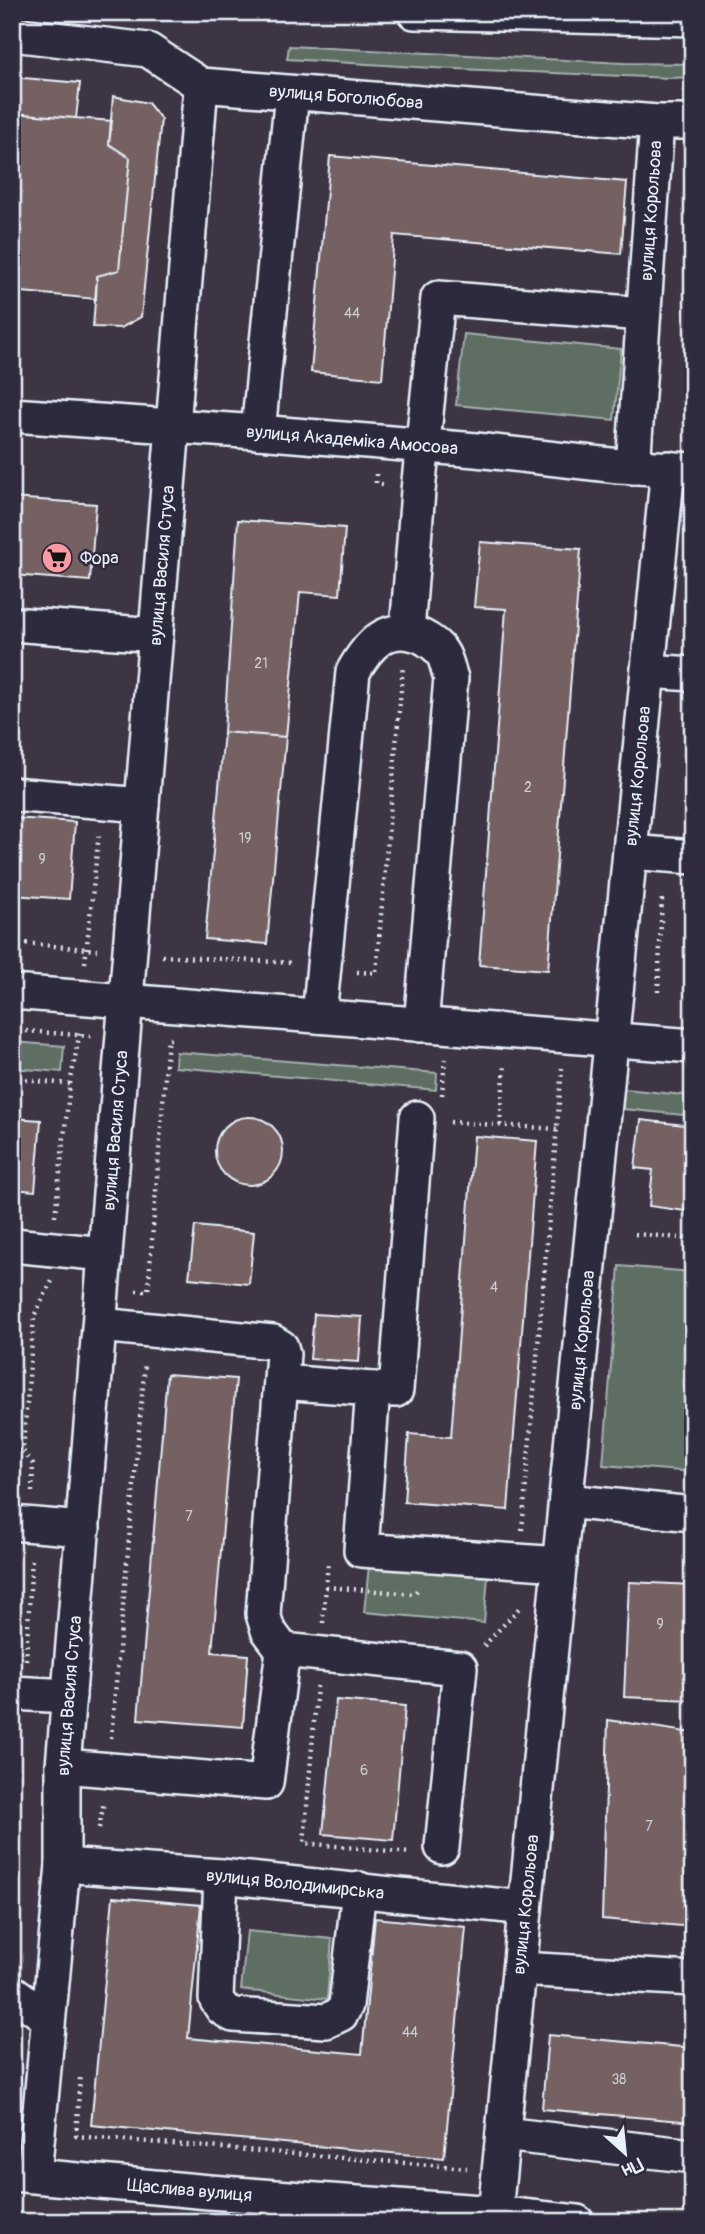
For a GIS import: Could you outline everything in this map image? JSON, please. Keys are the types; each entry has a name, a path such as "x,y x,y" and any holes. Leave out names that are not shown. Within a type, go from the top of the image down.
{"street":[{"path":"414,12 693,19"},
{"name":"вулиця Боголюбова","path":"12,34 148,50 201,85 657,122 693,122"},
{"name":"вулиця Василя Стуса","path":"23,2174 37,2132 63,1865 63,1766 201,85"},
{"path":"258,432 292,93"},
{"name":"вулиця Корольова","path":"633,467 657,122"},
{"path":"407,631 438,298 643,314"},
{"name":"вулиця Академіка Амосова","path":"12,415 258,432 633,467 681,469"},
{"name":"вулиця Корольова","path":"495,2213 648,671 681,469"},
{"path":"12,624 156,635"},
{"path":"319,1016 353,672 365,651 384,635 407,631 425,638 442,652 451,678 421,1025"},
{"path":"648,671 693,674"},
{"path":"12,794 142,805"},
{"path":"630,852 693,857"},
{"path":"12,992 693,1046"},
{"path":"281,1382 396,1390 428,1120"},
{"path":"12,1245 105,1254"},
{"path":"63,1766 266,1783 283,1650 268,1630 263,1614 283,1354 281,1347 273,1342 100,1325"},
{"path":"373,1389 361,1550 560,1564"},
{"path":"566,1501 693,1514"},
{"path":"12,1523 83,1530"},
{"path":"283,1650 460,1668 430,1850"},
{"path":"12,1693 69,1696"},
{"name":"вулиця Володимирська","path":"63,1865 221,1876 526,1908"},
{"path":"221,1876 216,1999 222,2008 233,2015 326,2021 341,2014 346,2005 359,1889"},
{"path":"520,1969 693,1979"},
{"path":"12,1992 48,2018"},
{"path":"503,2134 693,2156"},
{"name":"Щаслива вулиця","path":"23,2174 208,2207 495,2213 577,2222"}],"path":[{"path":"348,972 376,974 407,631"},
{"path":"12,942 88,948 100,821"},
{"path":"658,992 663,887"},
{"path":"178,958 294,963"},
{"path":"12,1030 80,1035 70,1084 55,1205"},
{"path":"148,1291 167,1039 181,1040"},
{"path":"445,1059 457,1059"},
{"path":"493,1062 517,1064"},
{"path":"500,1125 506,1063"},
{"path":"522,1530 563,1067 551,1066"},
{"path":"12,1079 70,1084"},
{"path":"428,1120 557,1129"},
{"path":"635,1234 693,1239"},
{"path":"33,1464 23,1451 34,1317 52,1280"},
{"path":"12,1450 23,1451"},
{"path":"26,1661 33,1550"},
{"path":"326,1587 414,1594 421,1586"},
{"path":"317,1676 304,1843 430,1850"},
{"path":"111,1738 124,1739"},
{"path":"37,2132 499,2171"}],"green space":[{"path":"289,46 693,64 693,77 432,68 287,59"},
{"path":"464,334 621,349 614,420 456,405"},
{"path":"12,1042 64,1046 62,1072 12,1068"},
{"path":"176,1052 437,1073 436,1090 175,1067"},
{"path":"615,1088 693,1096 693,1116 613,1108"},
{"path":"619,1266 693,1272 693,1472 603,1465"},
{"path":"369,1566 488,1576 484,1623 364,1612"},
{"path":"247,1931 332,1939 327,1999 241,1990"}],"building":[{"path":"12,77 80,83 76,118 12,113"},
{"path":"113,96 148,103 161,119 141,317 121,328 93,327 97,276 119,270 130,158 109,144"},
{"path":"12,113 112,121 109,144 130,158 119,270 97,276 96,299 12,291"},
{"path":"330,156 627,182 621,254 394,235 382,379 311,372"},
{"path":"12,498 96,504 90,581 12,575"},
{"path":"238,520 345,528 340,595 300,592 286,737 224,732"},
{"path":"480,542 581,549 548,970 479,965 506,609 474,607"},
{"path":"224,732 286,737 267,944 205,939"},
{"path":"12,818 75,822 69,899 12,895"},
{"path":"249,1117 262,1119 273,1127 281,1138 281,1164 273,1175 262,1183 249,1185 236,1183 225,1175 217,1164 215,1151 217,1138 225,1127 236,1119"},
{"path":"12,1118 41,1120 35,1191 12,1189"},
{"path":"641,1120 693,1126 693,1212 649,1206 653,1170 635,1168"},
{"path":"474,1136 537,1141 508,1510 404,1502 409,1434 451,1437"},
{"path":"195,1226 254,1232 249,1284 189,1278"},
{"path":"314,1314 362,1317 359,1362 310,1359"},
{"path":"167,1374 236,1379 212,1652 248,1655 243,1727 138,1719"},
{"path":"629,1582 693,1585 691,1700 624,1697"},
{"path":"336,1700 405,1706 393,1840 323,1834"},
{"path":"608,1720 693,1733 693,1927 602,1919"},
{"path":"113,1897 201,1905 188,2038 362,2054 375,1918 466,1927 444,2158 91,2125"},
{"path":"548,2035 693,2048 693,2122 542,2109"}],"place":[{"name":"Фора","path":"57,558"}]}
